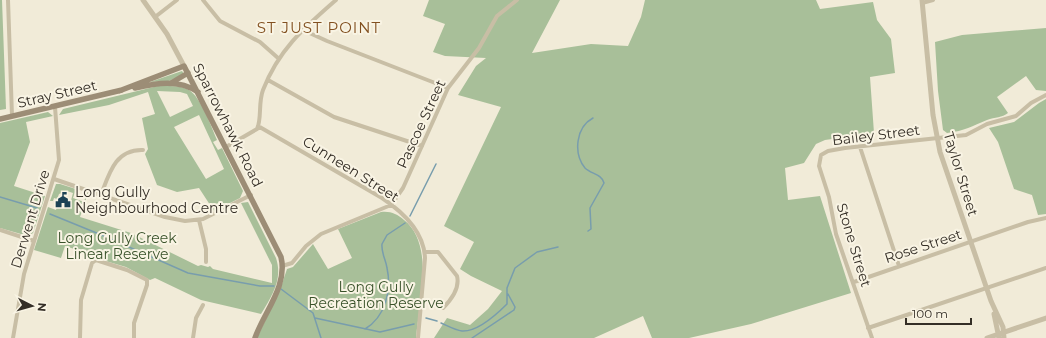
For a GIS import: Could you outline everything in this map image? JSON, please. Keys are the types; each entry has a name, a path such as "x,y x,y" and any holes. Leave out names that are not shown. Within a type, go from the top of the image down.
{"main road":[{"name":"Stray Street","path":"119,91 184,66"},
{"name":"Sparrowhawk Road","path":"184,66 278,249 282,266"},
{"path":"170,83 188,73"},
{"name":"Stray Street","path":"0,119 145,85 170,83 186,85 198,92"},
{"path":"255,338 280,283 282,266"}],"street":[{"path":"8,0 12,116"},
{"name":"Sparrowhawk Road","path":"143,0 155,17 184,66"},
{"path":"155,17 177,0"},
{"path":"203,0 220,21 260,42 278,58"},
{"name":"Pascoe Street","path":"391,205 403,188 448,88 479,48 497,16 518,0"},
{"path":"922,1 933,0"},
{"path":"226,147 252,133 258,126 259,103 278,58 303,30 334,1"},
{"name":"Taylor Street","path":"922,1 937,139 942,159 970,242 1004,335"},
{"path":"303,30 327,41 448,88"},
{"path":"268,80 334,117 422,146"},
{"name":"Bailey Street","path":"820,157 828,151 966,135 987,124 1012,117 1035,100 1046,95"},
{"name":"Derwent Drive","path":"13,338 24,274 54,179 60,149 56,107"},
{"name":"Cunneen Street","path":"258,126 391,205 416,230 422,239 425,252 418,338"},
{"path":"860,147 899,266"},
{"path":"101,195 110,170 118,158 130,151 143,150"},
{"name":"Stone Street","path":"820,157 819,169 828,197 836,234 854,282 872,338"},
{"path":"54,179 175,220 190,222 199,220 251,195"},
{"path":"282,266 292,263 306,246 321,234 391,205"},
{"name":"Rose Street","path":"854,282 970,242 1046,218"},
{"path":"199,220 206,249 206,262"},
{"path":"0,230 34,241"},
{"path":"425,252 438,252 457,276 456,288 443,308"},
{"path":"80,338 81,300 92,263 95,260 127,270 147,281 134,323 134,338"},
{"path":"868,328 1046,268"},
{"name":"Taylor Street","path":"991,301 998,336"},
{"path":"193,338 196,318 203,304"},
{"path":"987,338 1004,335 1046,318"}],"green space":[{"path":"0,0 2,0 6,109 0,110"},
{"path":"429,0 560,0 532,53 591,44 628,46 641,17 645,0 816,0 820,9 873,2 877,20 891,39 895,73 870,77 874,133 825,140 816,144 804,163 785,168 788,200 820,196 851,293 751,324 689,338 652,338 643,316 594,338 434,338 447,318 470,325 488,309 502,291 460,269 474,242 444,226 501,107 458,95 476,66 486,58 445,56 433,52 445,24 423,16"},
{"path":"1046,28 1046,91 1036,90 1026,76 997,97 1008,113 1006,115 987,120 959,131 947,133 943,130 938,91 935,42 962,35"},
{"path":"182,71 184,74 169,81 150,82"},
{"path":"158,86 178,87 189,90 193,93 201,105 217,140 213,142 218,150 222,148 243,191 240,198 214,211 199,188 177,192 157,185 145,154 148,149 142,118 155,114 148,92 109,105 59,115 63,109","holes":["157,91 180,92 187,94 193,106 170,117","199,115 224,169 206,179 174,127"]},
{"path":"1046,99 1046,214 1038,215 1032,195 1014,189 998,142 989,128 1014,122"},
{"path":"48,112 53,116 26,122 30,142 14,186 45,196 33,233 28,236 0,228 0,123"},
{"name":"Long Gully Creek Linear Reserve","path":"56,184 79,190 79,193 75,192 73,198 84,202 86,195 82,194 83,192 88,193 80,217 131,233 198,266 210,266 213,269 272,283 272,265 241,203 248,202 276,258 278,266 277,280 269,301 261,314 201,300 155,278 150,280 126,267 92,257 90,254 65,246 61,258 34,250 48,207 56,210 58,203 59,205 69,208 73,193 67,191 59,194 57,199 54,198 53,201 50,201"},
{"name":"Long Gully Recreation Reserve","path":"381,212 394,213 404,220 414,231 419,244 423,275 416,338 257,338 280,290 287,269 293,267 313,244 328,269 352,258 338,229"}],"waterway":[{"path":"588,231 591,229 590,208 604,183 599,176 587,170 581,162 578,141 583,128 587,122 593,118"},
{"path":"410,216 436,164"},
{"path":"0,197 37,208"},
{"path":"50,214 188,273 260,286 274,286"},
{"path":"365,329 378,318 388,294 388,277 382,244 387,235 405,223"},
{"path":"441,323 462,331 468,331 481,326 507,304 507,288 515,268 537,252 558,247"},
{"path":"281,289 313,313 321,338"},
{"path":"472,338 514,310 515,307 508,294"},
{"path":"315,318 380,332 414,324"},
{"path":"426,318 437,321"}],"place":[{"name":"Long Gully Neighbourhood Centre","path":"63,200"}],"district":[{"name":"ST JUST POINT","path":"319,27"}]}
